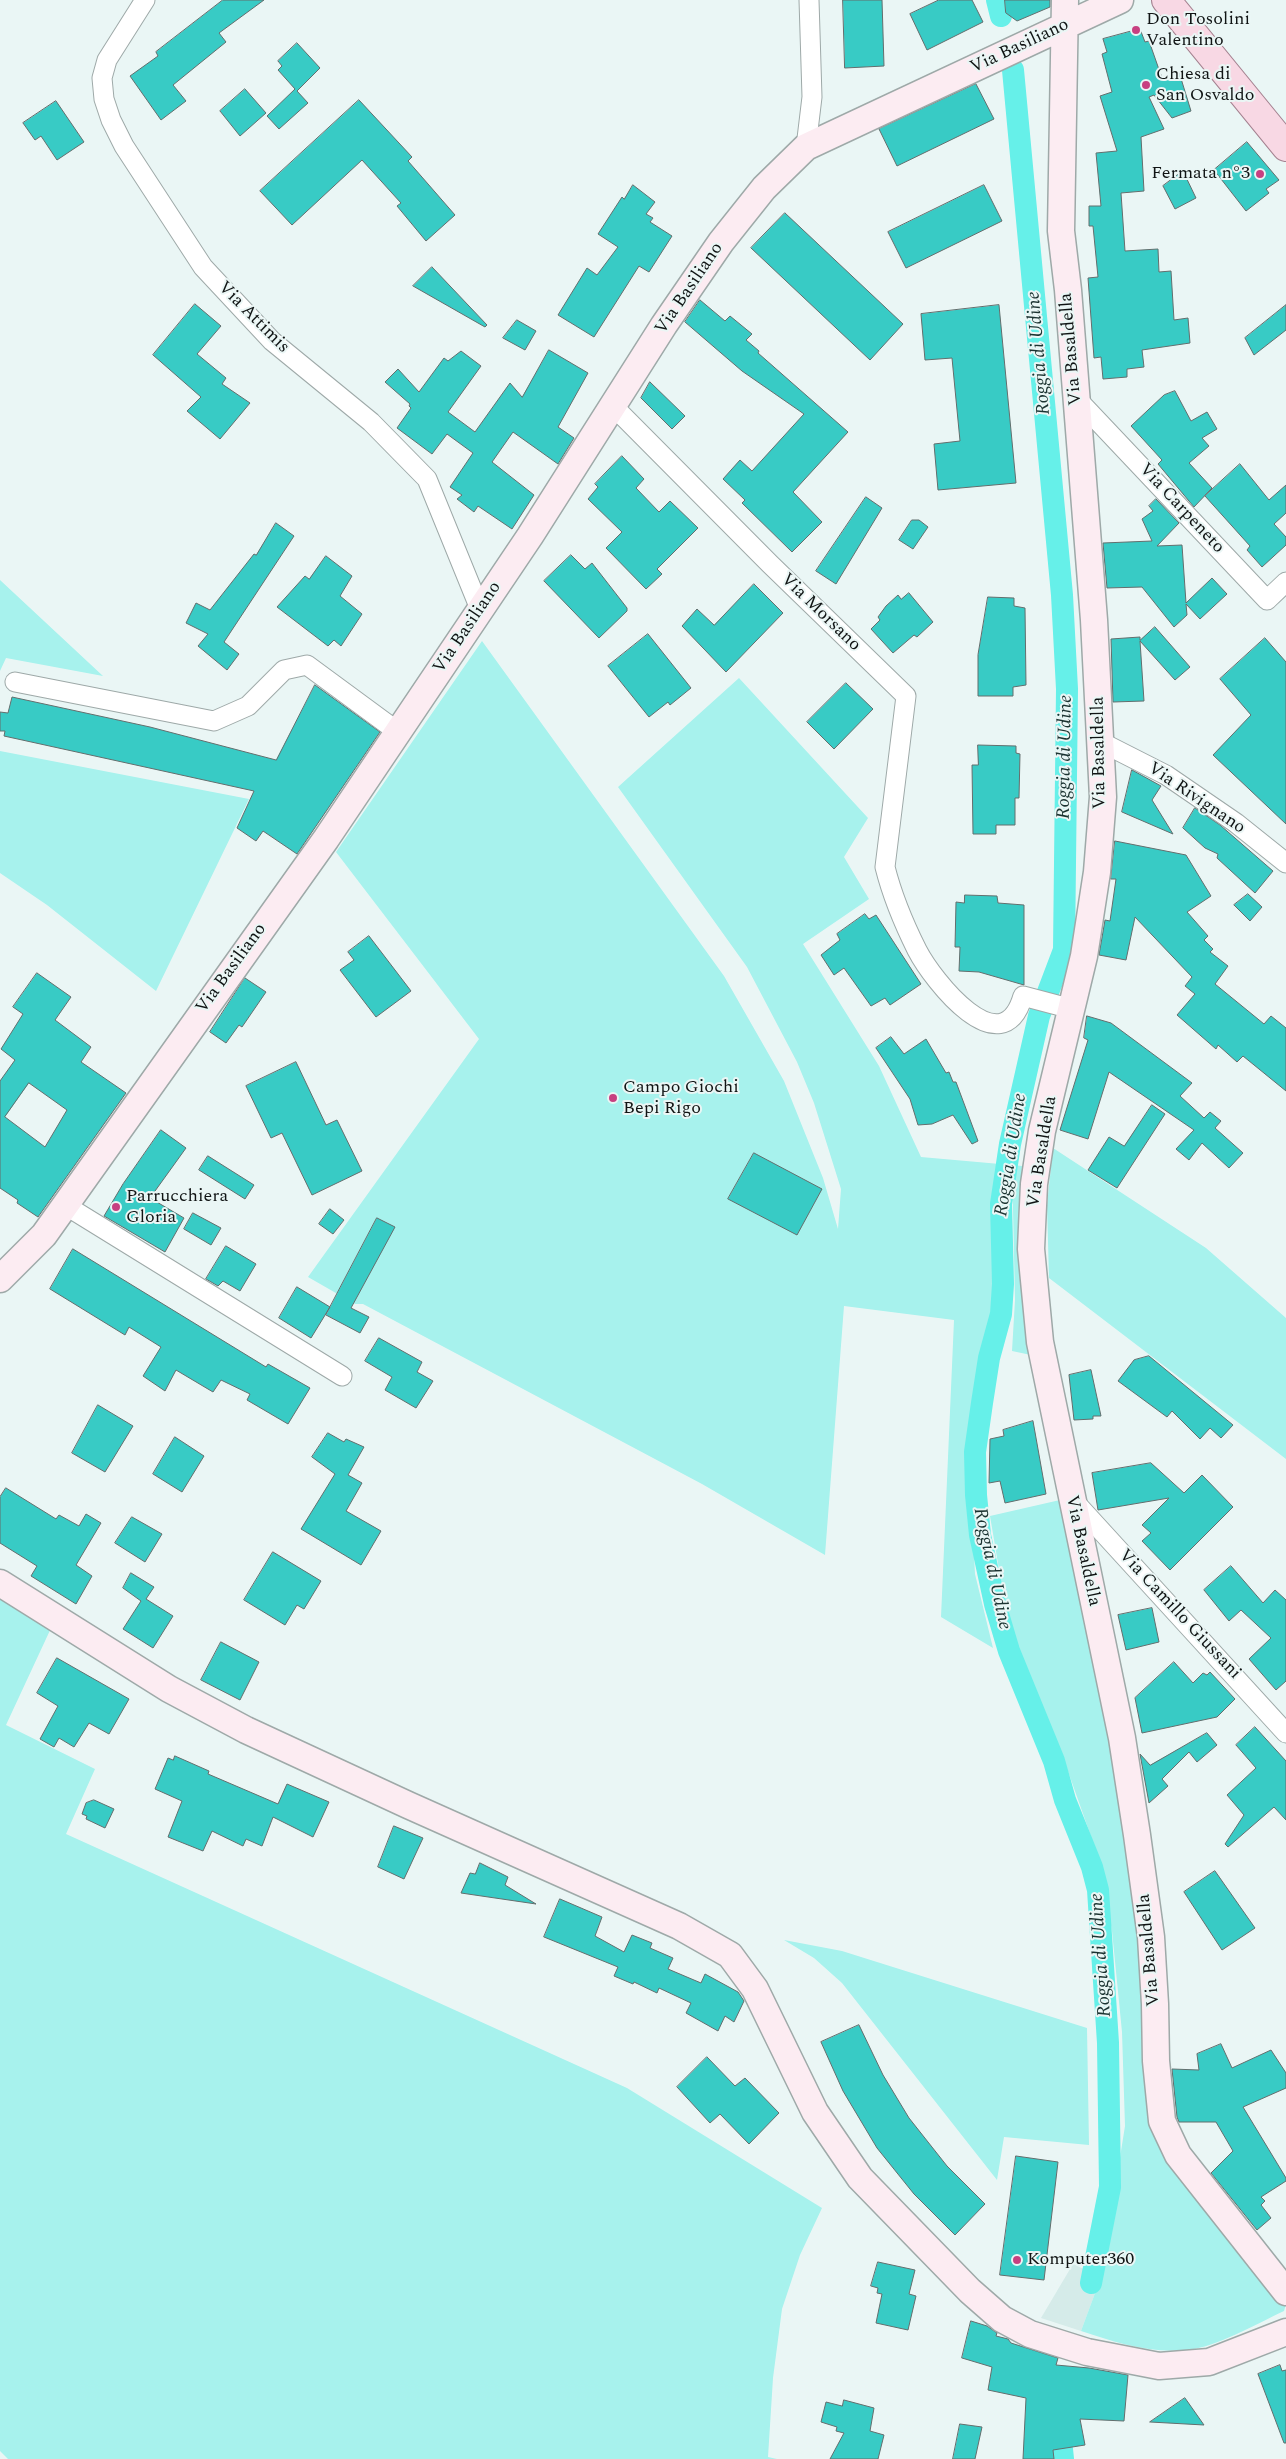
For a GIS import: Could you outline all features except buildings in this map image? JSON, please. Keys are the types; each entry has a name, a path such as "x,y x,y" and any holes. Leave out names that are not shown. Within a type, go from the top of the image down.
{"main road":[{"path":"1166,0 1286,147"}],"street":[{"name":"Via Attimis","path":"145,0 107,60 102,78 104,99 111,120 124,146 203,267 272,341 371,422 427,479 480,609"},
{"path":"806,147 812,97 809,0"},
{"name":"Via Basaldella","path":"1065,0 1061,231 1077,399 1102,742 1103,797 1097,872 1084,956 1064,1007 1042,1131 1034,1184 1031,1249 1040,1342 1122,1738 1137,1835 1151,1937 1156,2004 1156,2061 1162,2121 1178,2155 1286,2292"},
{"name":"Via Basiliano","path":"0,1278 44,1235 326,839 530,536 614,406 664,324 721,242 764,188 806,147 1120,0"},
{"name":"Via Carpeneto","path":"1077,399 1267,600 1286,582"},
{"name":"Via Morsano","path":"614,406 770,564 906,696 885,867 889,883 917,950 948,992 964,1008 983,1020 1001,1024 1011,1019 1019,1009 1023,996 1064,1007"},
{"path":"15,682 214,720 248,706 284,670 307,665 398,732"},
{"name":"Via Rivignano","path":"1102,742 1166,775 1286,862"},
{"path":"65,1206 342,1376"},
{"name":"Via Camillo Giussani","path":"1071,1498 1286,1733"},
{"path":"0,1583 169,1689 246,1730 408,1806 679,1926 730,1955 755,1989 815,2112 860,2178 970,2292 1002,2319 1030,2334 1081,2350 1159,2366 1209,2362 1286,2332"}],"shaded area":[{"path":"0,580 103,676 6,658 0,671"},
{"name":"Campo Giochi Bepi Rigo","path":"482,641 724,976 784,1081 823,1178 838,1229 841,1189 814,1103 797,1062 747,967 618,787 739,678 868,818 844,857 869,899 803,944 879,1066 921,1157 1000,1164 993,1202 994,1316 982,1357 970,1444 975,1574 993,1648 941,1617 954,1320 844,1306 825,1555 702,1484 363,1304 355,1304 308,1277 479,1039 336,852"},
{"path":"0,751 249,799 156,991 47,905 0,873"},
{"path":"1053,1148 1206,1248 1286,1318 1286,1459 1049,1278 1047,1205"},
{"path":"1012,1165 1022,1166 1021,1237 1031,1355 1012,1351 1015,1300"},
{"path":"1060,1500 1115,1762 1135,1901 1151,2111 1286,2304 1284,2311 1236,2334 1199,2348 1187,2350 1146,2349 1081,2331 1101,2277 1125,2126 1122,2032 1112,1931 1099,1859 1064,1760 1017,1651 1004,1599 990,1516"},
{"path":"0,1594 52,1626 6,1725 95,1769 66,1834 627,2088 822,2208 800,2255 782,2309 773,2378 768,2457 777,2459 8,2459 0,2451"},
{"path":"784,1940 842,1951 1087,2028 1089,2145 1004,2137 997,2180 842,1983 814,1958"},
{"path":"1073,2264 1101,2277 1081,2331 1041,2318"}],"waterway":[{"name":"Roggia di Udine","path":"997,0 1001,16"},
{"name":"Roggia di Udine","path":"1013,70 1062,595 1067,689 1064,950 1039,1016 1010,1144 1001,1204 1003,1284 1001,1314 989,1358 975,1452 976,1495 980,1535 995,1604 1009,1651 1054,1761 1065,1800 1092,1867 1098,1890 1108,2043 1110,2187 1091,2283"},
{"name":"Roggia di Udine","path":"1059,2419 1063,2459"}],"place":[{"name":"Don Tosolini Valentino","path":"1136,30"},
{"name":"Chiesa di San Osvaldo","path":"1146,85"},
{"name":"Fermata n°3","path":"1260,174"},
{"name":"Campo Giochi Bepi Rigo","path":"613,1098"},
{"name":"Parrucchiera Gloria","path":"116,1207"},
{"name":"Komputer360","path":"1017,2260"}]}
